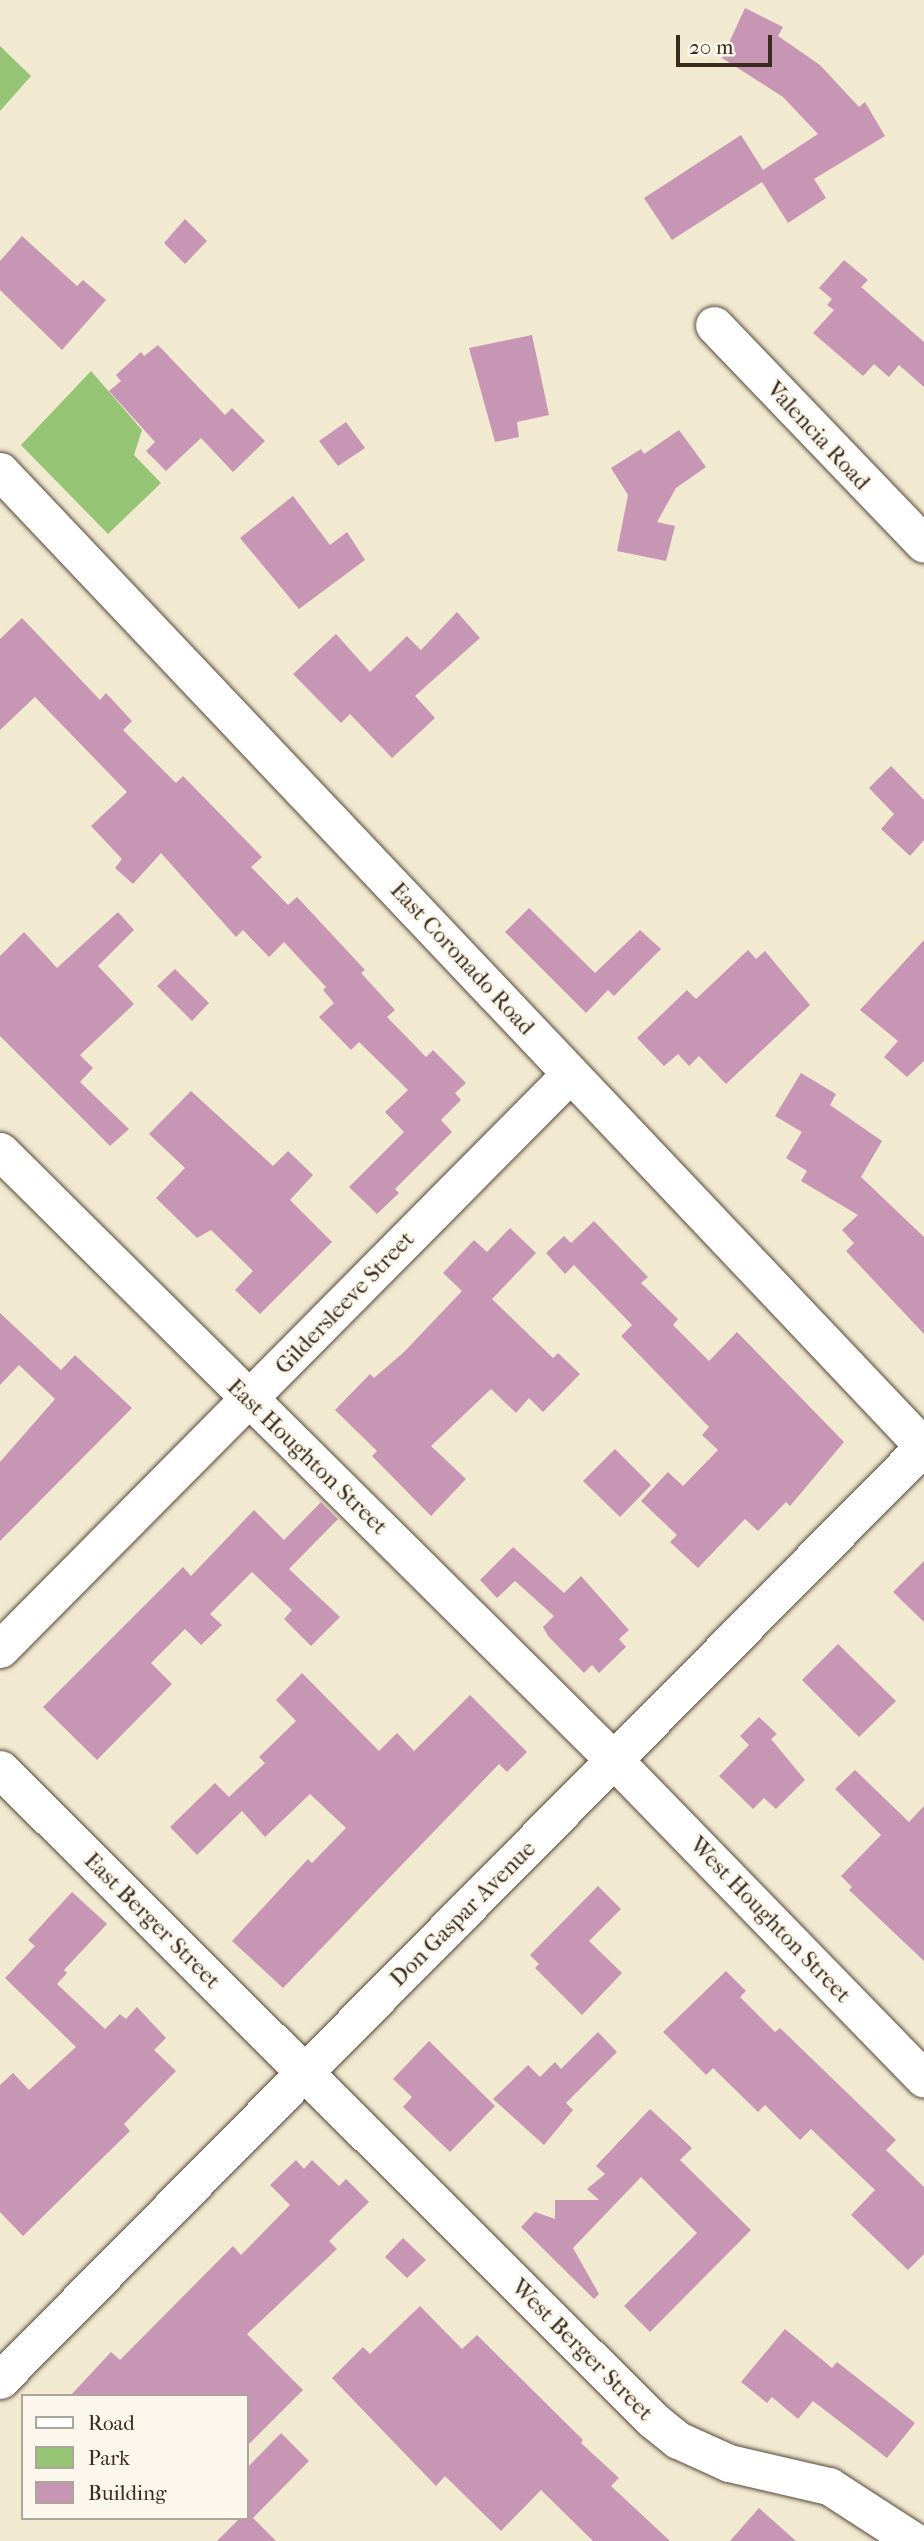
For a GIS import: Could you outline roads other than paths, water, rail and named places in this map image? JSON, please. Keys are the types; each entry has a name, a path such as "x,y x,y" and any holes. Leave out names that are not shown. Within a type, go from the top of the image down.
{"street":[{"name":"Valencia Road","path":"714,325 924,544"},
{"name":"East Coronado Road","path":"0,471 924,1447"},
{"name":"Gildersleeve Street","path":"0,1650 570,1074"},
{"name":"East Houghton Street","path":"0,1151 249,1401 615,1761"},
{"name":"Don Gaspar Avenue","path":"0,2380 924,1447"},
{"name":"West Houghton Street","path":"615,1761 924,2079"},
{"name":"East Berger Street","path":"0,1769 304,2073"},
{"name":"West Berger Street","path":"304,2073 653,2420 678,2441 729,2463 829,2486 914,2541"}]}
